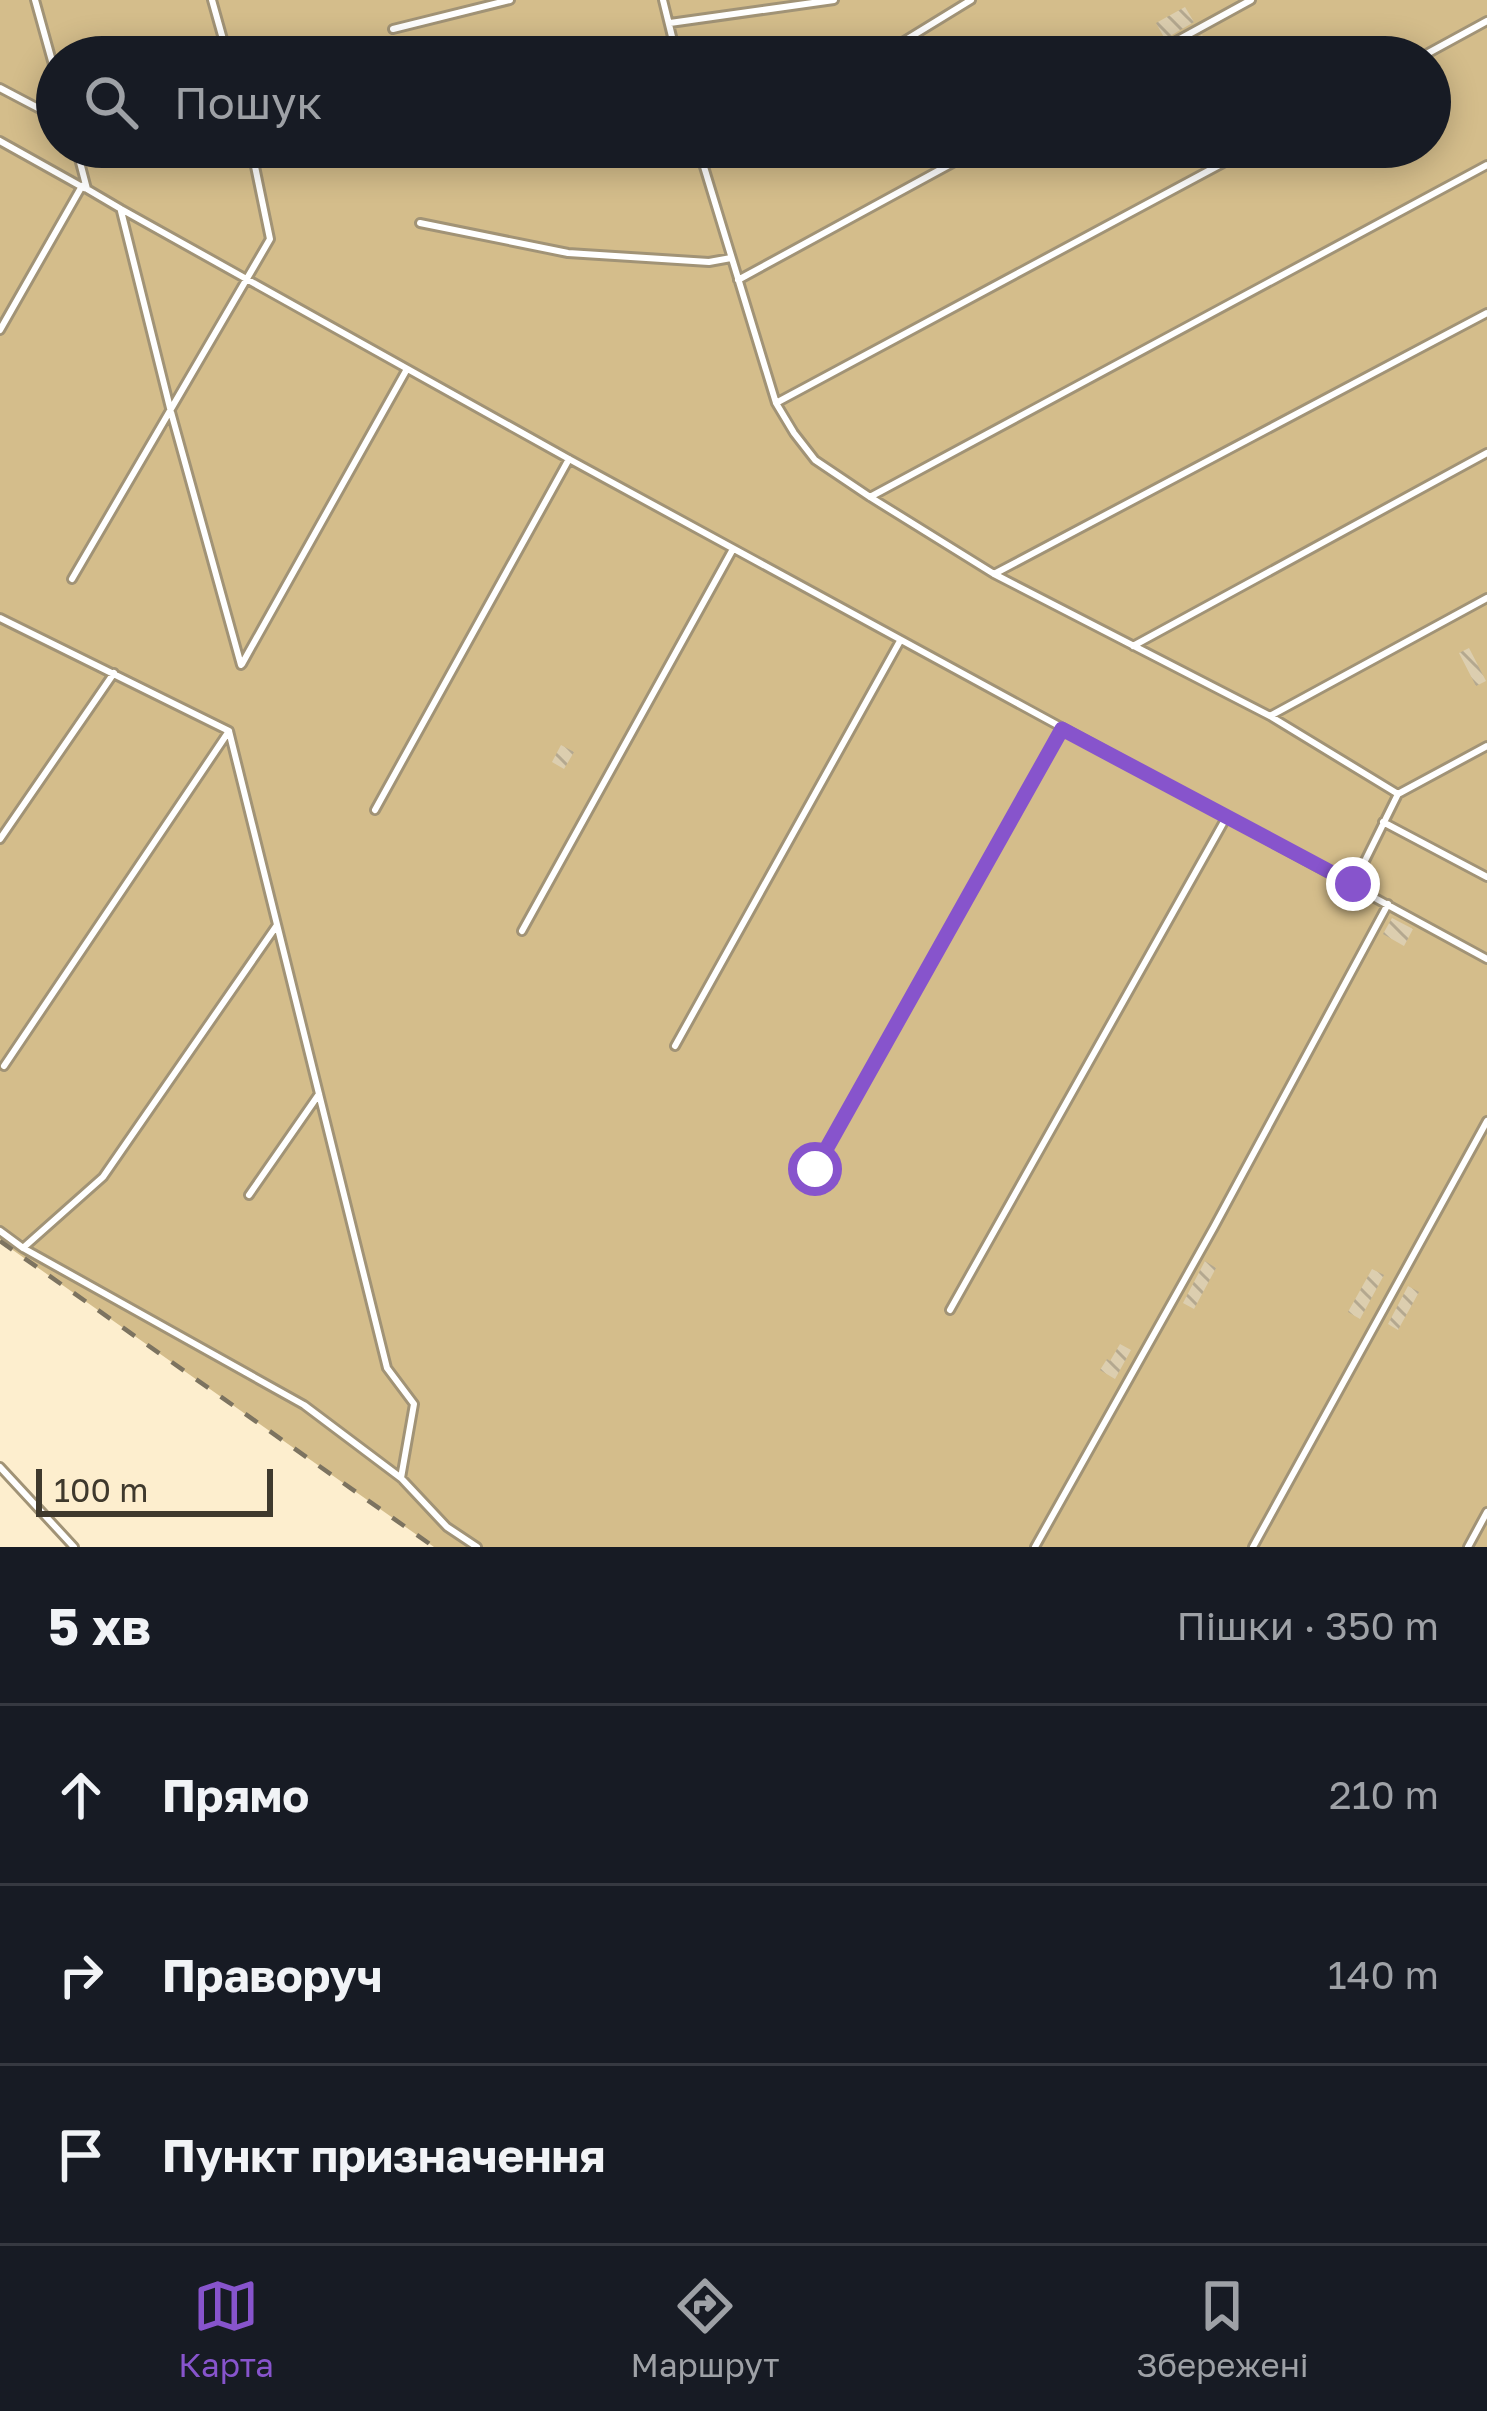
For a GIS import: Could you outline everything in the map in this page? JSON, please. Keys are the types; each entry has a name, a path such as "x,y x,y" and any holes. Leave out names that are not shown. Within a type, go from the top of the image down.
{"lane":[{"path":"35,0 45,36"},
{"path":"212,0 222,36"},
{"path":"393,29 510,0"},
{"path":"663,0 673,36"},
{"path":"670,23 834,0"},
{"path":"912,36 971,0"},
{"path":"1185,36 1251,0"},
{"path":"1451,41 1487,21"},
{"path":"0,88 36,107"},
{"path":"0,141 36,161"},
{"path":"870,497 1487,165"},
{"path":"49,168 569,459 1487,959"},
{"path":"0,331 85,188 81,168"},
{"path":"72,579 270,239 255,168"},
{"path":"704,168 776,403 815,460 994,574 1270,716 1398,794"},
{"path":"737,281 944,168"},
{"path":"776,403 1214,168"},
{"path":"121,209 241,665 407,369"},
{"path":"420,224 568,253 709,262 731,258"},
{"path":"994,574 1487,314"},
{"path":"1133,646 1487,453"},
{"path":"375,811 569,459"},
{"path":"522,931 733,549"},
{"path":"1270,716 1487,598"},
{"path":"0,618 229,731 387,1368 414,1404 401,1478"},
{"path":"675,1046 900,640"},
{"path":"0,839 114,673"},
{"path":"815,1169 1062,729"},
{"path":"4,1066 229,731"},
{"path":"1353,884 1398,794 1487,746"},
{"path":"950,1310 1226,818"},
{"path":"1383,822 1487,878"},
{"path":"1035,1547 1388,904"},
{"path":"23,1248 103,1177 278,925"},
{"path":"249,1195 320,1094"},
{"path":"1253,1547 1487,1120"},
{"path":"0,1231 304,1405 401,1478 446,1527 477,1547"},
{"path":"0,1467 74,1547"},
{"path":"1468,1547 1487,1512"}],"shaded area":[{"path":"0,0 1487,0 1487,1547 434,1547 0,1241"}],"building":[{"path":"1185,7 1194,22 1170,36 1163,36 1156,23"},
{"path":"1469,648 1486,681 1476,686 1459,653"},
{"path":"561,745 574,752 564,769 552,762"},
{"path":"1392,918 1413,929 1404,946 1383,934"},
{"path":"1205,1261 1216,1268 1194,1309 1183,1303"},
{"path":"1372,1269 1384,1275 1360,1319 1348,1312"},
{"path":"1408,1286 1419,1292 1398,1330 1388,1324"},
{"path":"1120,1344 1131,1350 1115,1379 1100,1370"}],"railway":[{"path":"0,1241 434,1547"}],"route":[{"path":"815,1169 1062,729 1353,884"}]}
